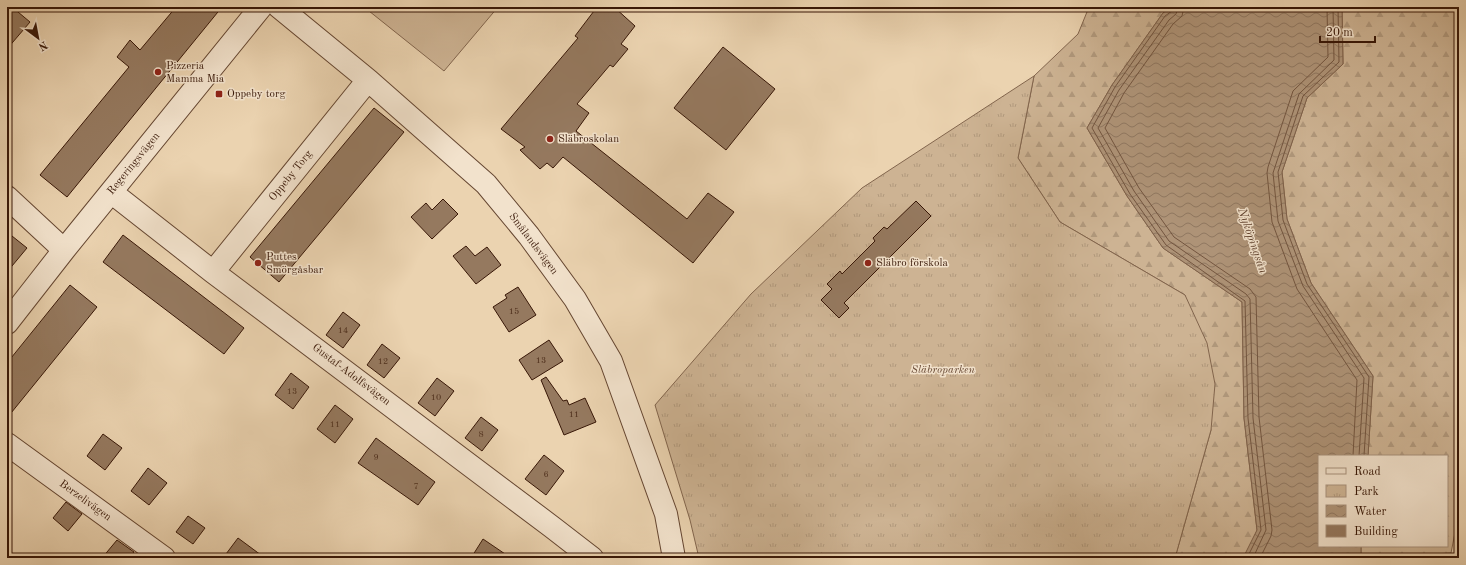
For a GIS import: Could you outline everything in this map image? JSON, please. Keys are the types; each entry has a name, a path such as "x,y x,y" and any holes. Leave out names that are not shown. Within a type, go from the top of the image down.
{"street":[{"name":"Regeringsvägen","path":"7,322 261,7"},
{"name":"Smålandsvägen","path":"279,7 368,80 486,184 529,236 575,299 611,361 666,514 674,558"},
{"name":"Oppeby Torg","path":"213,272 368,80"},
{"name":"Gustaf-Adolfsvägen","path":"111,192 213,272 592,558"},
{"path":"7,197 64,250"},
{"name":"Berzelivägen","path":"7,444 164,558"}],"green space":[{"path":"364,7 498,7 444,71"},
{"path":"1089,7 1171,7 1163,13 1112,85 1087,128 1127,196 1163,248 1242,302 1244,418 1257,530 1248,558 1175,558 1211,430 1185,295 1060,222 1018,158 1034,76 1078,34"},
{"path":"1342,7 1459,7 1459,512 1451,553 1361,558 1361,547 1448,547 1448,455 1368,455 1373,376 1311,283 1287,219 1282,172 1307,98 1343,64"},
{"name":"Släbroparken","path":"1034,76 1018,158 1060,222 1185,295 1207,343 1215,384 1211,430 1175,558 832,558 821,553 816,558 699,558 690,520 655,405 751,294 862,188"}],"water":[{"name":"Nyköpingsån","path":"1171,7 1342,7 1343,64 1307,98 1282,172 1287,219 1311,283 1373,376 1368,455 1318,455 1318,547 1361,547 1361,558 1243,558 1257,530 1244,418 1242,302 1163,248 1127,196 1087,128 1112,85 1163,13"}],"building":[{"path":"7,7 12,7 30,22 7,49"},
{"path":"176,7 222,7 67,197 40,175 129,67 117,57 130,40 140,50"},
{"name":"Släbroskolan","path":"597,7 614,7 635,26 621,44 628,49 613,67 610,65 577,104 589,113 576,131 687,219 708,193 734,212 693,263 563,157 553,168 547,163 540,169 520,150 525,147 501,129 578,38 575,36"},
{"path":"723,47 775,89 726,150 674,108"},
{"path":"374,108 404,132 279,282 250,257"},
{"path":"443,199 458,214 432,239 411,217 426,203 432,210"},
{"name":"Släbro förskola","path":"916,201 931,216 844,303 849,308 839,318 821,300 832,289 827,284 840,271 842,274 875,241 873,238 884,227 887,229"},
{"path":"7,232 27,248 7,272"},
{"path":"123,235 244,328 224,354 103,262"},
{"path":"466,246 475,256 487,247 501,265 476,284 453,256"},
{"path":"70,285 97,307 7,418 7,363"},
{"path":"518,287 536,315 509,332 493,307 507,298 505,295"},
{"path":"343,312 360,325 343,348 326,335"},
{"path":"549,340 563,361 532,380 519,360"},
{"path":"382,344 400,358 384,378 367,365"},
{"path":"291,373 309,387 293,409 275,395"},
{"path":"546,377 563,401 567,400 569,405 585,398 596,422 564,435 541,380"},
{"path":"437,378 454,391 435,416 418,403"},
{"path":"335,405 353,419 335,443 317,429"},
{"path":"481,417 498,430 482,451 465,438"},
{"path":"103,434 122,448 105,470 87,456"},
{"path":"376,438 435,482 418,505 358,463"},
{"path":"544,455 564,471 546,495 525,479"},
{"path":"148,468 167,483 149,505 131,491"},
{"path":"66,502 82,514 68,531 53,518"},
{"path":"188,516 205,528 193,544 176,532"},
{"path":"238,538 265,558 223,558"},
{"path":"483,539 511,558 471,558"},
{"path":"117,540 134,552 129,558 102,558"}],"place":[{"name":"Pizzeria Mamma Mia","path":"158,72"},
{"name":"Oppeby torg","path":"219,94"},
{"name":"Släbroskolan","path":"550,139"},
{"name":"Puttes Smörgåsbar","path":"258,263"},
{"name":"Släbro förskola","path":"868,263"}]}
